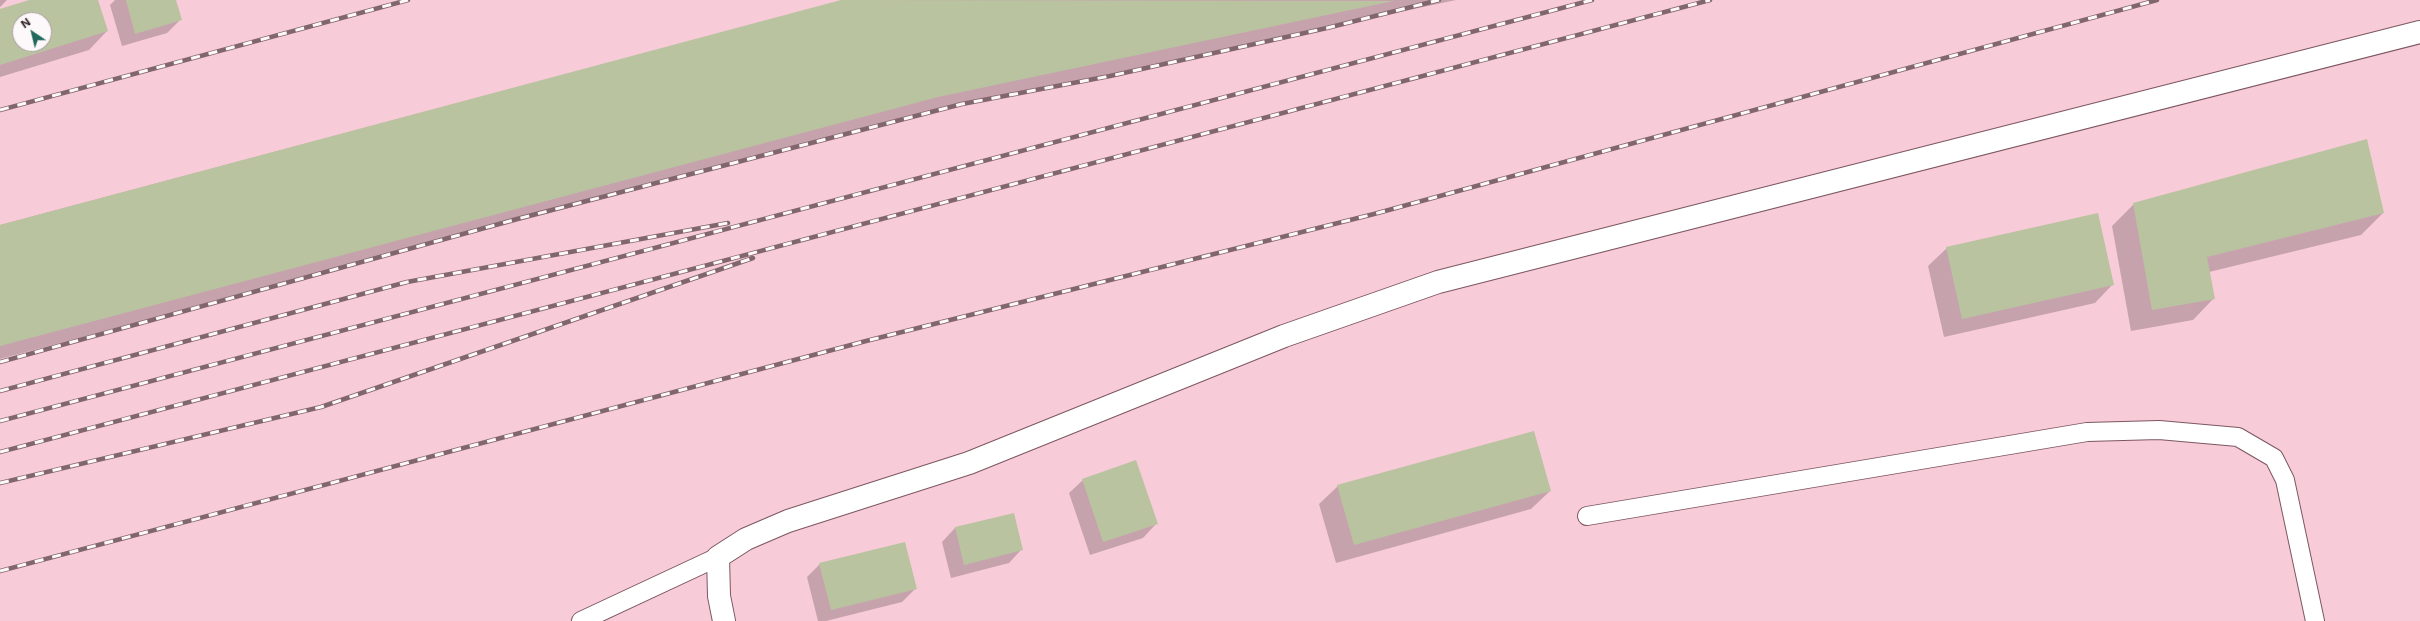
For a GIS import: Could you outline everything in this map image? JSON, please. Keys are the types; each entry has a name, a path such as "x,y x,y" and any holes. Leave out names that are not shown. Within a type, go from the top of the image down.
{"street":[{"path":"724,621 719,596 718,557 746,539 788,521 969,463 1284,336 1438,282 2420,32"}],"lane":[{"path":"1587,516 2087,432 2159,430 2238,436 2274,458 2285,480 2315,621"},
{"path":"581,621 718,557"}],"building":[{"path":"29,0 98,0 108,31 52,49 52,12 12,12 12,52 41,52 0,65 0,9"},
{"path":"126,0 176,0 182,20 135,34"},
{"path":"841,0 1393,1 938,97 0,346 0,225"},
{"path":"2367,139 2384,213 2207,257 2215,299 2152,310 2133,203"},
{"path":"2098,213 2114,285 1962,319 1946,247"},
{"path":"1534,431 1551,491 1354,545 1337,485"},
{"path":"1136,460 1158,524 1103,542 1082,479"},
{"path":"1014,513 1023,550 964,565 955,527"},
{"path":"905,542 917,589 831,610 819,563"}],"railway":[{"path":"0,110 408,0"},
{"path":"0,362 517,219 962,104 1110,76 1327,28 1439,0"},
{"path":"0,421 1592,0"},
{"path":"0,452 1710,0"},
{"path":"0,571 866,341 1374,214 2157,0"},
{"path":"0,391 407,282 728,223"},
{"path":"0,483 321,407 753,258"}]}
